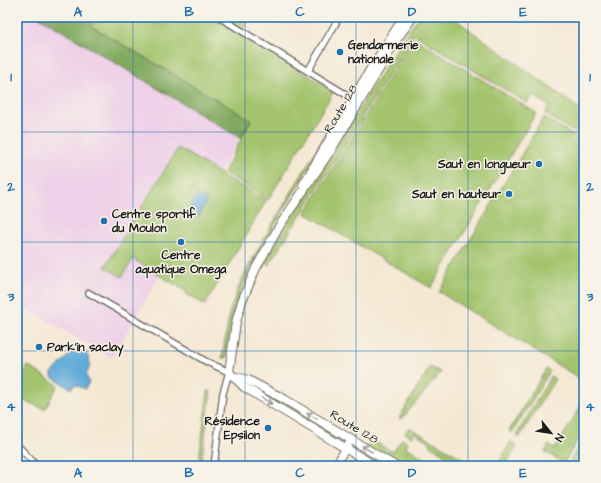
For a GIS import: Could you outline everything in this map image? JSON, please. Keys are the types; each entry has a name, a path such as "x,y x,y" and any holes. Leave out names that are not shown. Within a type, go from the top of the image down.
{"main road":[{"name":"Route 128","path":"375,466 244,387 236,377 229,372 232,342 242,301 256,268 288,212 310,182 404,17"},
{"name":"Route 128","path":"356,100 413,17"},
{"name":"Route 128","path":"236,377 248,380 275,396 284,399 395,466"}],"street":[{"path":"219,17 356,100"},
{"path":"308,71 336,23"},
{"path":"89,293 206,362 229,372 223,393 214,466"},
{"path":"335,466 351,440"},
{"path":"17,445 37,466"}],"shaded area":[{"name":"Centre sportif du Moulon","path":"17,17 39,17 240,138 112,358 17,304"}],"green space":[{"path":"39,17 96,17 91,26 251,120 240,138"},
{"path":"96,17 251,17 240,34 334,91 268,200 224,172 251,120 91,26"},
{"path":"419,17 452,17 584,112 584,138 545,114 549,106 533,95 527,103 414,34 269,265 264,262 405,35"},
{"path":"414,38 536,113 431,288 305,213"},
{"path":"343,105 343,109 255,259 236,307 230,331 226,358 222,358 230,311 241,281 262,242"},
{"path":"544,117 584,142 584,381 439,292"},
{"name":"Centre aquatique Omega","path":"178,148 266,201 205,305 186,294 187,292 133,259 122,277 105,267"},
{"path":"28,366 58,385 45,409 17,398 17,385"},
{"path":"430,367 441,372 401,420 399,418"},
{"path":"546,369 550,371 512,433 509,431"},
{"path":"551,376 555,379 519,438 516,436"},
{"path":"250,385 271,397 282,400 336,433 333,438 248,386"},
{"path":"208,391 211,391 201,466 198,466"},
{"path":"584,401 584,429 564,463 545,452 549,445 555,449"},
{"path":"409,427 475,466 462,466 430,445 431,443 415,433 412,437 405,433"},
{"path":"584,438 584,455 578,466 567,466"},
{"path":"402,439 408,442 406,447 437,466 399,466 366,446 375,442 393,452"},
{"path":"511,442 517,446 505,466 497,466"}],"water":[{"path":"197,195 207,200 199,216 188,210"},
{"path":"75,349 84,352 89,358 90,362 86,375 89,382 85,389 75,385 71,389 52,377 52,373"}],"place":[{"name":"Gendarmerie nationale","path":"340,52"},
{"name":"Saut en longueur","path":"539,164"},
{"name":"Saut en hauteur","path":"509,194"},
{"name":"Centre sportif du Moulon","path":"104,221"},
{"name":"Centre aquatique Omega","path":"181,242"},
{"name":"Park'in saclay","path":"39,347"},
{"name":"Résidence Epsilon","path":"268,428"}]}
